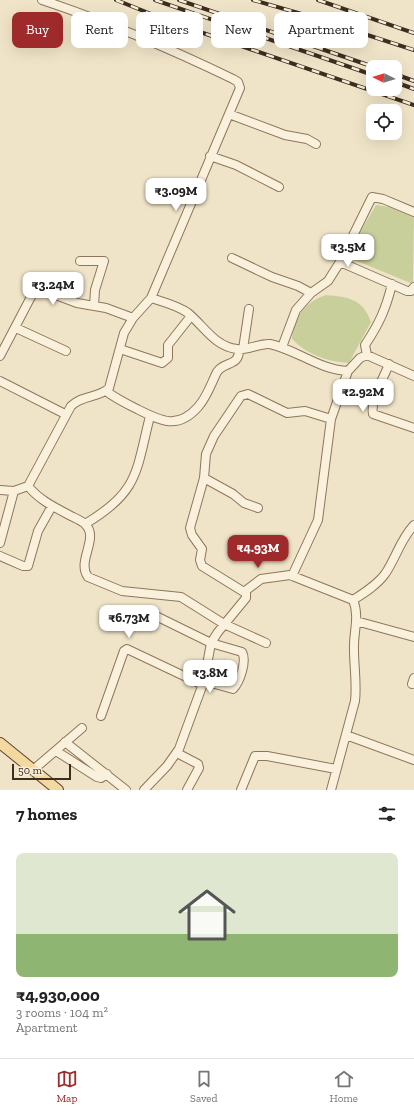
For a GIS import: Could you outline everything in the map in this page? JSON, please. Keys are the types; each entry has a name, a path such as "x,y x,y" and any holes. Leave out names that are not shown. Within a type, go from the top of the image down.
{"main road":[{"path":"0,743 58,790"}],"street":[{"path":"0,490 14,491 28,486 65,414 77,401 106,391 112,382 124,332 133,318 150,298 240,88 238,82 233,79 126,30 42,0"},
{"path":"229,114 285,136 307,139 316,144"},
{"path":"210,156 236,165 279,187"},
{"path":"282,347 296,310 311,293 328,281 340,262 372,197 383,199 414,212"},
{"path":"232,258 311,293"},
{"path":"80,261 104,262 95,290 94,306"},
{"path":"340,262 410,291 414,287"},
{"path":"367,355 365,345 382,318 392,284"},
{"path":"0,356 36,290 45,291 65,300 106,308 133,318"},
{"path":"150,298 179,308 191,316 203,330 218,342 228,347 241,349 265,344 282,347 328,367 348,370"},
{"path":"106,391 150,416 170,422 187,417 203,401 219,370 238,358 250,309"},
{"path":"120,349 162,363 168,358 168,348 171,340 191,316"},
{"path":"16,328 66,351"},
{"path":"292,576 318,520 331,419 348,370 360,358 367,355 414,376"},
{"path":"389,364 372,409 373,414 414,428"},
{"path":"0,381 65,414"},
{"path":"246,592 201,564 202,549 192,535 190,528 204,478 206,454 214,436 243,395 248,394 287,413 305,411 331,419"},
{"path":"85,524 111,508 128,489 135,475 150,416"},
{"path":"204,478 232,494 244,503 258,508"},
{"path":"28,486 37,496 85,524 90,534 84,562 85,573 88,577 126,592 181,597 224,624 266,643"},
{"path":"0,543 14,491"},
{"path":"0,556 23,566 28,566 38,531 52,506"},
{"path":"353,600 374,585 385,574 402,541 414,525"},
{"path":"144,790 177,753 203,683 211,643 224,624 246,598 246,592 256,582 266,577 292,576 353,600"},
{"path":"331,790 356,695 354,650 356,621 353,600"},
{"path":"101,716 124,651 127,649 203,683 233,689 238,680 244,659 242,652 211,643 158,617"},
{"path":"356,621 414,637"},
{"path":"33,770 82,728"},
{"path":"346,735 414,760"},
{"path":"65,742 126,790"},
{"path":"56,751 97,777 101,778 107,774"},
{"path":"177,753 198,764 199,768 187,790"},
{"path":"241,790 255,756 267,756 336,769"}],"green space":[{"path":"376,205 397,208 414,213 413,284 352,259 349,251"},
{"path":"326,295 348,298 359,304 368,314 371,322 349,363 325,359 304,349 292,339 295,324 302,311 312,302"}],"railway":[{"path":"116,0 171,22 414,105"},
{"path":"155,0 366,73"},
{"path":"179,0 366,64"},
{"path":"253,0 312,17 414,50"},
{"path":"318,0 414,33"},
{"path":"402,77 414,81"},
{"path":"402,85 414,89"}]}
